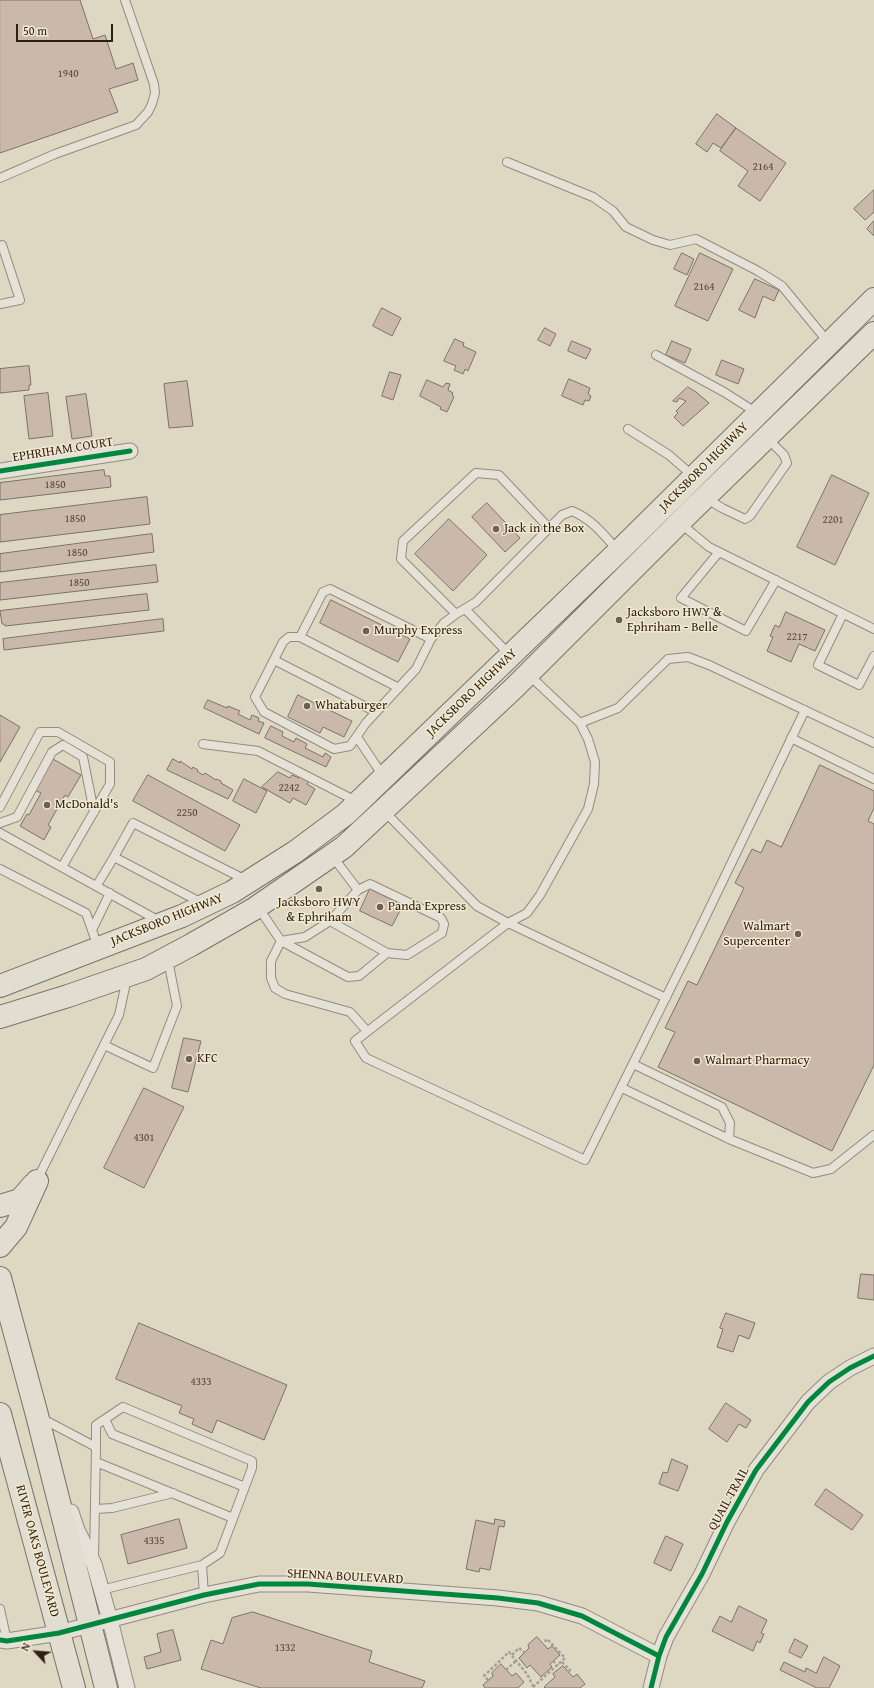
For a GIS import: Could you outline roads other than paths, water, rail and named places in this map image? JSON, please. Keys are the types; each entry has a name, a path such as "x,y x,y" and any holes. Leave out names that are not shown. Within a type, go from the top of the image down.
{"main road":[{"name":"JACKSBORO HIGHWAY","path":"0,986 38,972 95,939 173,919 232,892 295,852 346,814 618,552 874,299"},
{"name":"JACKSBORO HIGHWAY","path":"0,1017 68,996 146,969 258,906 344,847 528,674 679,522 874,333"},
{"path":"510,655 528,674"},
{"path":"173,919 191,945"},
{"path":"0,982 38,972"},
{"path":"0,1206 20,1200 37,1181"},
{"path":"0,1246 16,1227 37,1181"},
{"path":"0,1278 37,1415 89,1626 106,1688"},
{"name":"RIVER OAKS BOULEVARD","path":"0,1414 74,1688"}],"street":[{"name":"EPHRIHAM COURT","path":"0,471 130,451"},
{"name":"QUAIL TRAIL","path":"655,1687 658,1656 666,1637 702,1574 756,1470 808,1402 829,1382 850,1368 874,1356"},
{"path":"51,1475 67,1498 77,1530 94,1564 127,1688"},
{"name":"SHENNA BOULEVARD","path":"4,1640 59,1633 204,1595 259,1584 308,1584 498,1598 538,1603 582,1616 658,1656"}],"lane":[{"path":"0,178 55,154 136,125 148,112 154,94 154,84 125,0"},
{"path":"507,162 593,197 613,211 626,227 634,232 670,245 696,239 758,271 782,286 828,343"},
{"path":"0,304 20,300 1,243"},
{"path":"656,355 724,392 757,414"},
{"path":"628,429 669,455 694,476"},
{"path":"705,497 722,508 745,519 750,516 787,463 784,455 767,437"},
{"path":"456,614 401,560 403,541 476,473 499,475 550,528"},
{"path":"399,688 300,637 289,637 283,642 256,697 264,712 334,749 350,746 366,723 399,688 416,669 431,639 444,623 476,602 562,515 572,511 584,516 598,528 618,552"},
{"path":"679,522 709,547 874,629"},
{"path":"719,552 681,598 746,631 776,580"},
{"path":"300,637 323,592 330,589 431,639"},
{"path":"465,609 510,655"},
{"path":"843,614 818,665 859,685 874,656"},
{"path":"580,723 618,708 668,659 688,657 709,665 874,742"},
{"path":"274,660 376,712"},
{"path":"528,674 580,723 588,739 595,762 594,784 588,809 540,895 527,913 508,923 355,1041 366,1058 585,1160 666,998 804,710"},
{"path":"0,807 40,732 58,732 110,762 110,784 62,867"},
{"path":"357,737 384,778"},
{"path":"791,738 874,779"},
{"path":"203,744 258,751 359,802"},
{"path":"0,823 17,817 52,752 63,745 83,757 94,812"},
{"path":"384,811 477,906 508,923 666,998"},
{"path":"96,885 133,823 249,882"},
{"path":"0,833 110,893 173,919"},
{"path":"332,856 358,890"},
{"path":"114,857 205,905"},
{"path":"0,869 86,913 95,939"},
{"path":"281,941 305,936 330,921 358,890 370,884 442,918 444,924 442,933 407,955 387,953 330,921"},
{"path":"95,939 110,893"},
{"path":"258,906 281,941 348,977 359,976 387,953"},
{"path":"281,941 271,961 271,978 275,988 286,994 350,1012 367,1031"},
{"path":"104,1045 153,1068 177,1006 167,957"},
{"path":"37,1181 119,1015 127,975"},
{"path":"633,1064 722,1107 730,1123 729,1139"},
{"path":"622,1088 729,1139 813,1173 831,1169 874,1135"},
{"path":"94,1564 96,1509 96,1425 123,1407 252,1460 252,1468 220,1553 202,1565 101,1590"},
{"path":"37,1415 96,1447"},
{"path":"105,1419 112,1434 245,1487"},
{"path":"96,1462 233,1518"},
{"path":"96,1509 112,1508 173,1493"},
{"path":"202,1565 204,1595"},
{"path":"0,1609 4,1640"}],"place":[{"name":"Jack in the Box","path":"496,529"},
{"name":"Jacksboro HWY & Ephriham - Belle","path":"619,620"},
{"name":"Murphy Express","path":"366,631"},
{"name":"Whataburger","path":"307,706"},
{"name":"McDonald's","path":"47,805"},
{"name":"Jacksboro HWY & Ephriham","path":"319,889"},
{"name":"Panda Express","path":"380,907"},
{"name":"Walmart Supercenter","path":"798,934"},
{"name":"KFC","path":"189,1059"},
{"name":"Walmart Pharmacy","path":"697,1061"}]}
